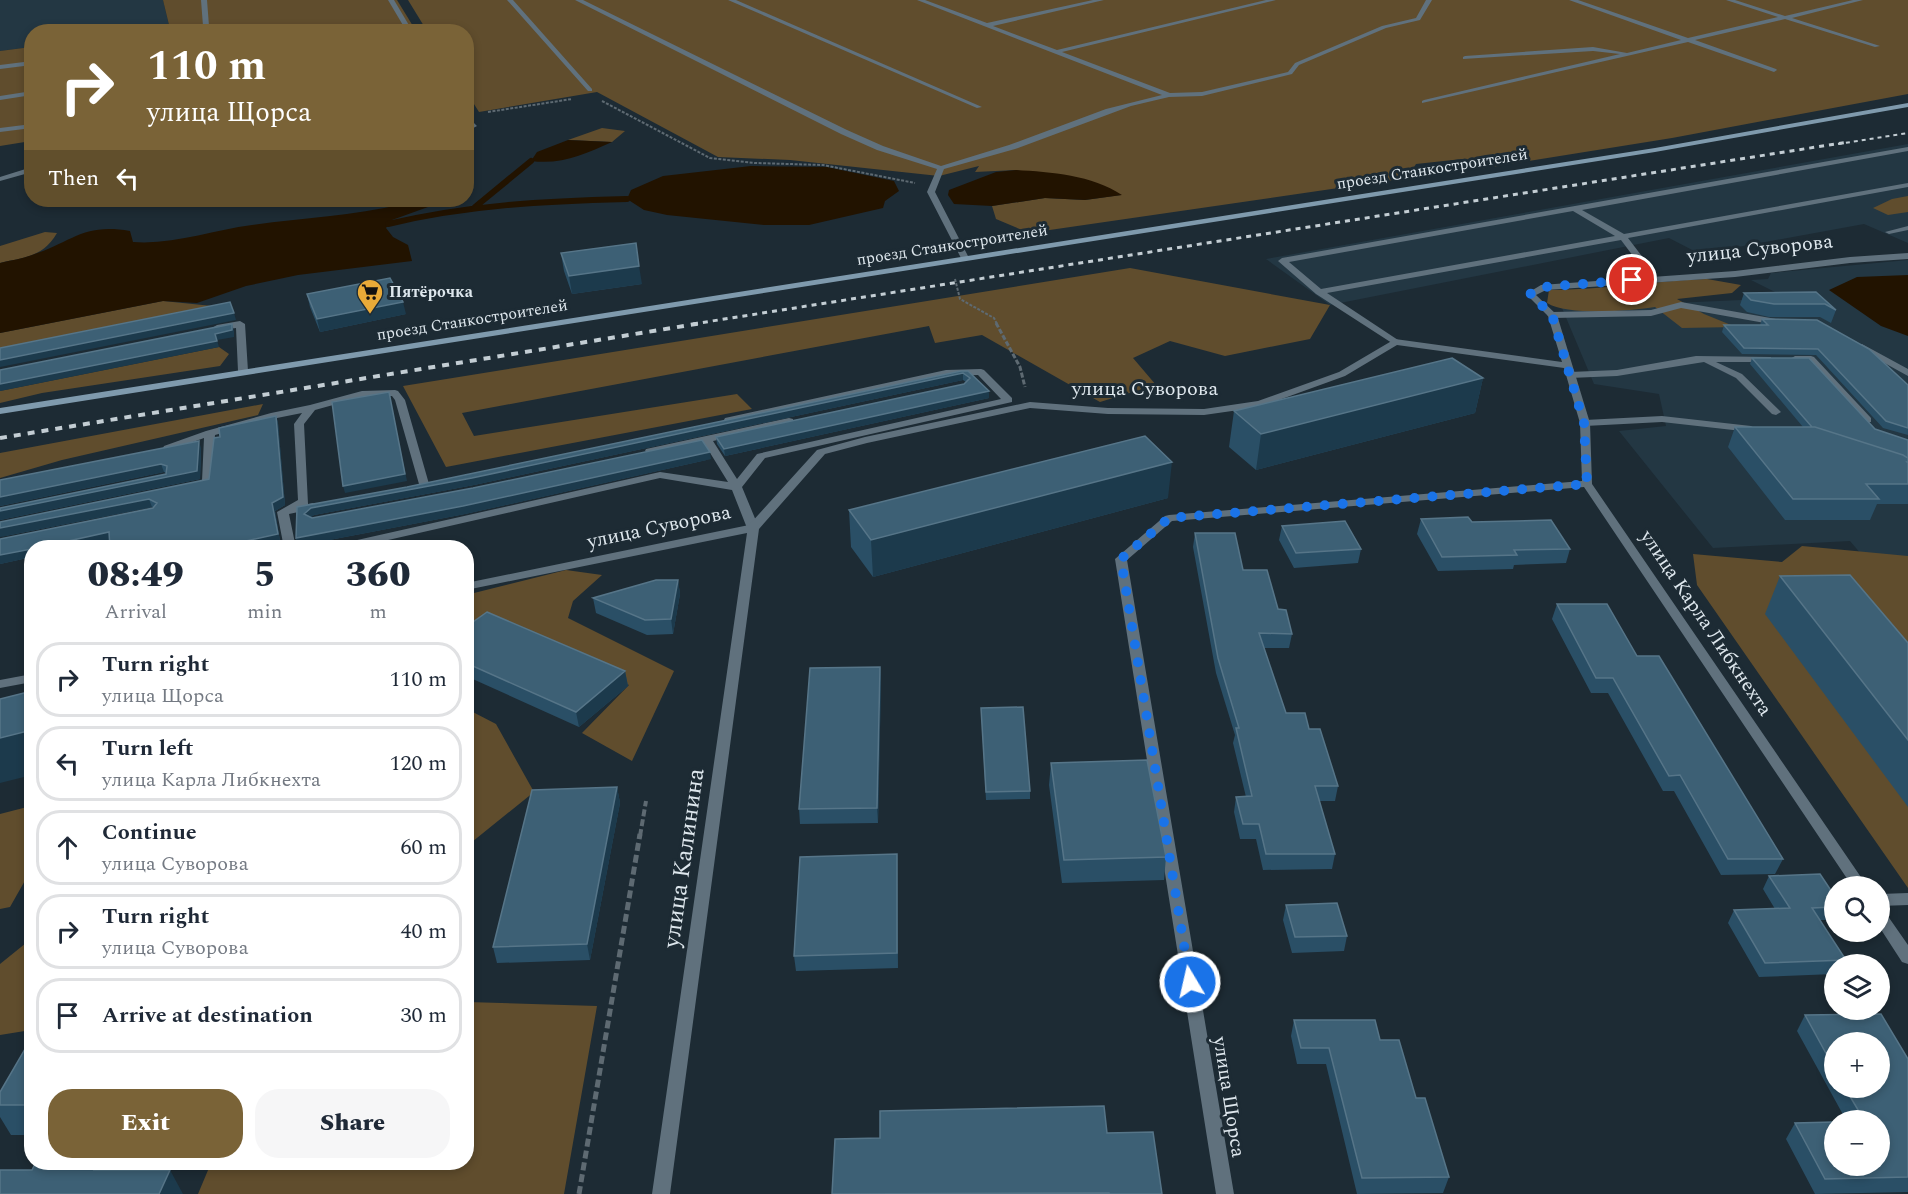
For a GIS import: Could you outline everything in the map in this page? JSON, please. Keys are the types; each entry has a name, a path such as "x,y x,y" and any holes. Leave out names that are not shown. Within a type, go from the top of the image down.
{"main road":[{"name":"проезд Станкостроителей","path":"0,411 1655,150 1908,105"}],"street":[{"path":"204,0 206,24"},
{"path":"391,0 405,24"},
{"path":"510,0 590,90"},
{"path":"578,0 844,132 880,148 941,168 1009,148 1091,115 1138,100 1169,94 1202,94 1290,73 1297,64 1384,27 1418,19 1429,0"},
{"path":"731,0 979,107"},
{"path":"924,0 1169,94"},
{"path":"988,24 1101,0"},
{"path":"1059,51 1273,0"},
{"path":"1572,0 1774,70"},
{"path":"1729,0 1878,46"},
{"path":"1424,102 1685,39 1860,0"},
{"path":"1465,58 1593,49 1628,54"},
{"path":"0,68 24,64"},
{"path":"0,98 24,94"},
{"path":"0,130 24,127"},
{"path":"1777,359 1696,359 1617,373 1568,370 1395,342 1319,292 1282,261 1908,149"},
{"path":"941,168 931,192 965,258"},
{"path":"0,179 24,172"},
{"path":"1319,292 1908,186"},
{"path":"1575,209 1623,237 1654,278"},
{"path":"1889,232 1908,228"},
{"name":"улица Суворова","path":"1568,370 1552,315 1530,294 1544,287 1735,274 1850,260 1908,256"},
{"path":"1552,315 1651,313 1681,305 1759,320 1789,322"},
{"path":"205,331 240,324 243,371"},
{"name":"улица Суворова","path":"474,585 753,528 821,452 865,440 1030,405 1108,411 1204,412 1260,404 1342,375 1395,342"},
{"path":"1856,344 1908,373"},
{"path":"1696,359 1716,364 1739,376 1776,412"},
{"path":"1788,359 1811,359 1878,432"},
{"path":"1568,370 1584,423 1587,484"},
{"path":"714,423 946,374 981,372 1008,400 761,456 736,487"},
{"path":"156,451 179,446 210,433 271,416 362,394 395,393 400,400 419,485 436,482"},
{"path":"283,512 304,502 299,424 311,408"},
{"path":"636,454 800,419"},
{"path":"1584,423 1662,419 1760,430"},
{"path":"184,488 207,483 210,433"},
{"path":"706,438 736,487 753,528"},
{"path":"371,540 660,475 736,487"},
{"name":"улица Карла Либкнехта","path":"1587,484 1853,876"},
{"name":"улица Щорса","path":"1225,1194 1121,559 1169,518 1587,484"},
{"path":"283,512 327,504"},
{"path":"283,512 288,540"},
{"name":"улица Калинина","path":"661,1194 753,528"},
{"path":"0,684 24,680"},
{"path":"1890,900 1908,899"},
{"path":"1890,931 1908,958"}],"path":[{"path":"483,113 574,99"},
{"path":"601,100 710,158 755,163 823,165 914,182 931,192"},
{"path":"965,258 954,281 960,299 994,318 1020,367 1030,405"},
{"path":"579,1194 646,801"}],"shaded area":[{"path":"0,0 163,0 169,24 24,24 24,48 0,51"},
{"path":"163,0 397,0 412,24 169,24"},
{"path":"408,0 1908,0 1908,94 1672,138 1479,169 1462,159 1416,164 1407,178 1029,233 996,219 992,206 1045,198 1085,200 1121,195 1016,170 975,172 979,166 939,176 790,160 718,157 597,92 479,112 474,104 474,24 423,24"},
{"path":"24,48 24,142 0,146 0,51"},
{"path":"602,128 625,131 612,142 568,140"},
{"path":"568,140 612,142 563,160 531,161 537,152"},
{"path":"1908,144 1908,243 1864,224 1700,254 1669,238 1330,305 1266,259"},
{"path":"751,166 827,167 894,181 899,191 885,201 883,208 809,225 764,225 667,215 644,210 627,199 631,190 663,176"},
{"path":"1016,170 1085,179 1122,195 1085,200 1045,198 992,206 954,204 948,195 949,190 996,172"},
{"path":"1908,196 1908,212 1888,215 1873,208 1892,199"},
{"path":"428,207 392,220 386,228 393,237 408,245 412,261 298,275 246,286 197,303 163,301 0,333 0,263 46,250 78,235 114,229 130,231 133,242 163,241 237,227 384,208"},
{"path":"45,232 57,233 46,247 33,255 0,263 0,246"},
{"path":"1908,260 1908,609 1850,541 1713,548 1619,431 1666,426 1659,394 1594,384 1562,308 1787,298 1751,280 1768,279 1771,273"},
{"path":"1130,268 1330,305 1310,339 1225,356 1170,341 1133,358 1156,385 1100,402 982,335 935,343 929,326 462,413 474,436 737,394 752,409 446,467 403,386"},
{"path":"1908,275 1908,336 1881,326 1829,290 1857,277"},
{"path":"1707,279 1741,285 1732,293 1677,299 1704,314 1736,327 1682,328 1655,307 1584,311 1569,310 1547,303 1549,290"},
{"path":"163,301 232,308 0,355 0,333"},
{"path":"219,347 229,354 220,366 42,393 0,403 0,391"},
{"path":"263,404 258,415 62,460 0,478 0,453"},
{"path":"1802,546 1908,556 1908,888 1697,585 1693,554 1782,562"},
{"path":"566,570 602,575 573,601 568,618 674,671 632,761 582,733 629,685 489,622 474,632 474,593"},
{"path":"474,713 496,724 534,792 474,840"},
{"path":"24,808 24,882 10,907 0,909 0,814"},
{"path":"24,945 24,1031 0,1035 0,964"},
{"path":"474,1002 597,1006 564,1194 198,1194 208,1170 474,1170"}],"building":[{"path":"636,243 639,266 569,276 561,253"},
{"path":"390,278 403,302 317,319 307,294"},
{"path":"1816,292 1836,310 1825,304 1774,304 1751,300 1744,293"},
{"path":"230,302 234,313 0,360 0,348"},
{"path":"1762,319 1817,320 1869,349 1908,385 1908,428 1886,421 1818,349 1744,348 1724,325 1768,325"},
{"path":"232,324 232,330 215,334 217,341 0,384 0,370"},
{"path":"1452,358 1483,378 1261,434 1234,411"},
{"path":"1752,358 1809,358 1875,429 1908,440 1908,458 1812,427"},
{"path":"968,371 989,391 724,449 716,437 964,384 970,378 963,373 472,478 311,508 304,514 312,518 473,488 702,440 710,452 463,506 296,538 297,507 407,487"},
{"path":"389,392 405,474 343,486 332,402"},
{"path":"276,416 283,497 272,503 278,534 251,540 110,540 109,532 73,540 24,540 24,550 0,555 0,539 153,508 157,503 149,499 0,528 0,522 209,479 214,438 220,437 219,428"},
{"path":"1735,427 1815,427 1903,455 1908,458 1908,484 1866,484 1879,499 1793,499"},
{"path":"1145,436 1172,462 871,540 849,510"},
{"path":"199,441 197,471 0,511 0,508 166,474 167,466 161,464 0,497 0,480"},
{"path":"1468,517 1472,522 1551,520 1570,549 1514,550 1517,555 1442,557 1421,519"},
{"path":"1345,521 1361,549 1296,553 1282,526"},
{"path":"1195,533 1235,533 1243,570 1267,570 1278,609 1286,610 1292,634 1259,633 1286,713 1305,713 1309,729 1320,729 1338,786 1315,786 1335,854 1266,854 1259,824 1243,824 1236,797 1252,796 1236,728 1239,728 1218,658"},
{"path":"1850,575 1908,643 1908,740 1780,576"},
{"path":"656,580 678,580 671,619 645,620 593,598"},
{"path":"1557,604 1607,604 1637,656 1659,656 1783,859 1728,859 1680,775 1669,776 1613,678 1596,678"},
{"path":"487,612 625,671 576,712 474,667 474,621"},
{"path":"880,667 877,808 799,809 810,668"},
{"path":"24,693 24,732 0,738 0,699"},
{"path":"1023,707 1030,791 986,792 981,708"},
{"path":"1147,760 1166,857 1064,860 1051,763"},
{"path":"617,787 587,944 493,947 532,790"},
{"path":"897,854 897,953 794,956 800,857"},
{"path":"1820,874 1824,880 1824,907 1812,908 1824,926 1824,942 1834,942 1842,954 1824,954 1824,961 1765,963 1734,910 1790,908 1769,876"},
{"path":"1337,903 1347,936 1295,937 1286,905"},
{"path":"1805,1015 1824,1015 1824,1020 1885,1020 1908,1059 1908,1177 1825,1179 1795,1123 1824,1122 1824,1176 1890,1176 1890,1110 1858,1110 1851,1098 1890,1098 1890,1032 1824,1032 1824,1050"},
{"path":"1294,1020 1375,1020 1380,1040 1399,1040 1416,1098 1425,1098 1449,1177 1362,1178 1329,1048 1301,1048"},
{"path":"24,1051 24,1105 0,1105 0,1092"},
{"path":"1104,1106 1107,1133 1153,1132 1162,1194 832,1194 835,1139 880,1138 880,1111"},
{"path":"0,1170 170,1170 159,1194 0,1194"}],"waterway":[{"path":"475,207 531,161"},
{"path":"388,224 477,208 627,199"}],"railway":[{"path":"1838,144 1908,133"},
{"path":"693,324 1848,142"},
{"path":"0,438 702,323"}],"place":[{"name":"Пятёрочка","path":"370,315"}],"route":[{"path":"1190,982 1121,559 1169,518 1587,484 1584,423 1552,315 1530,294 1544,287 1632,280"}]}
